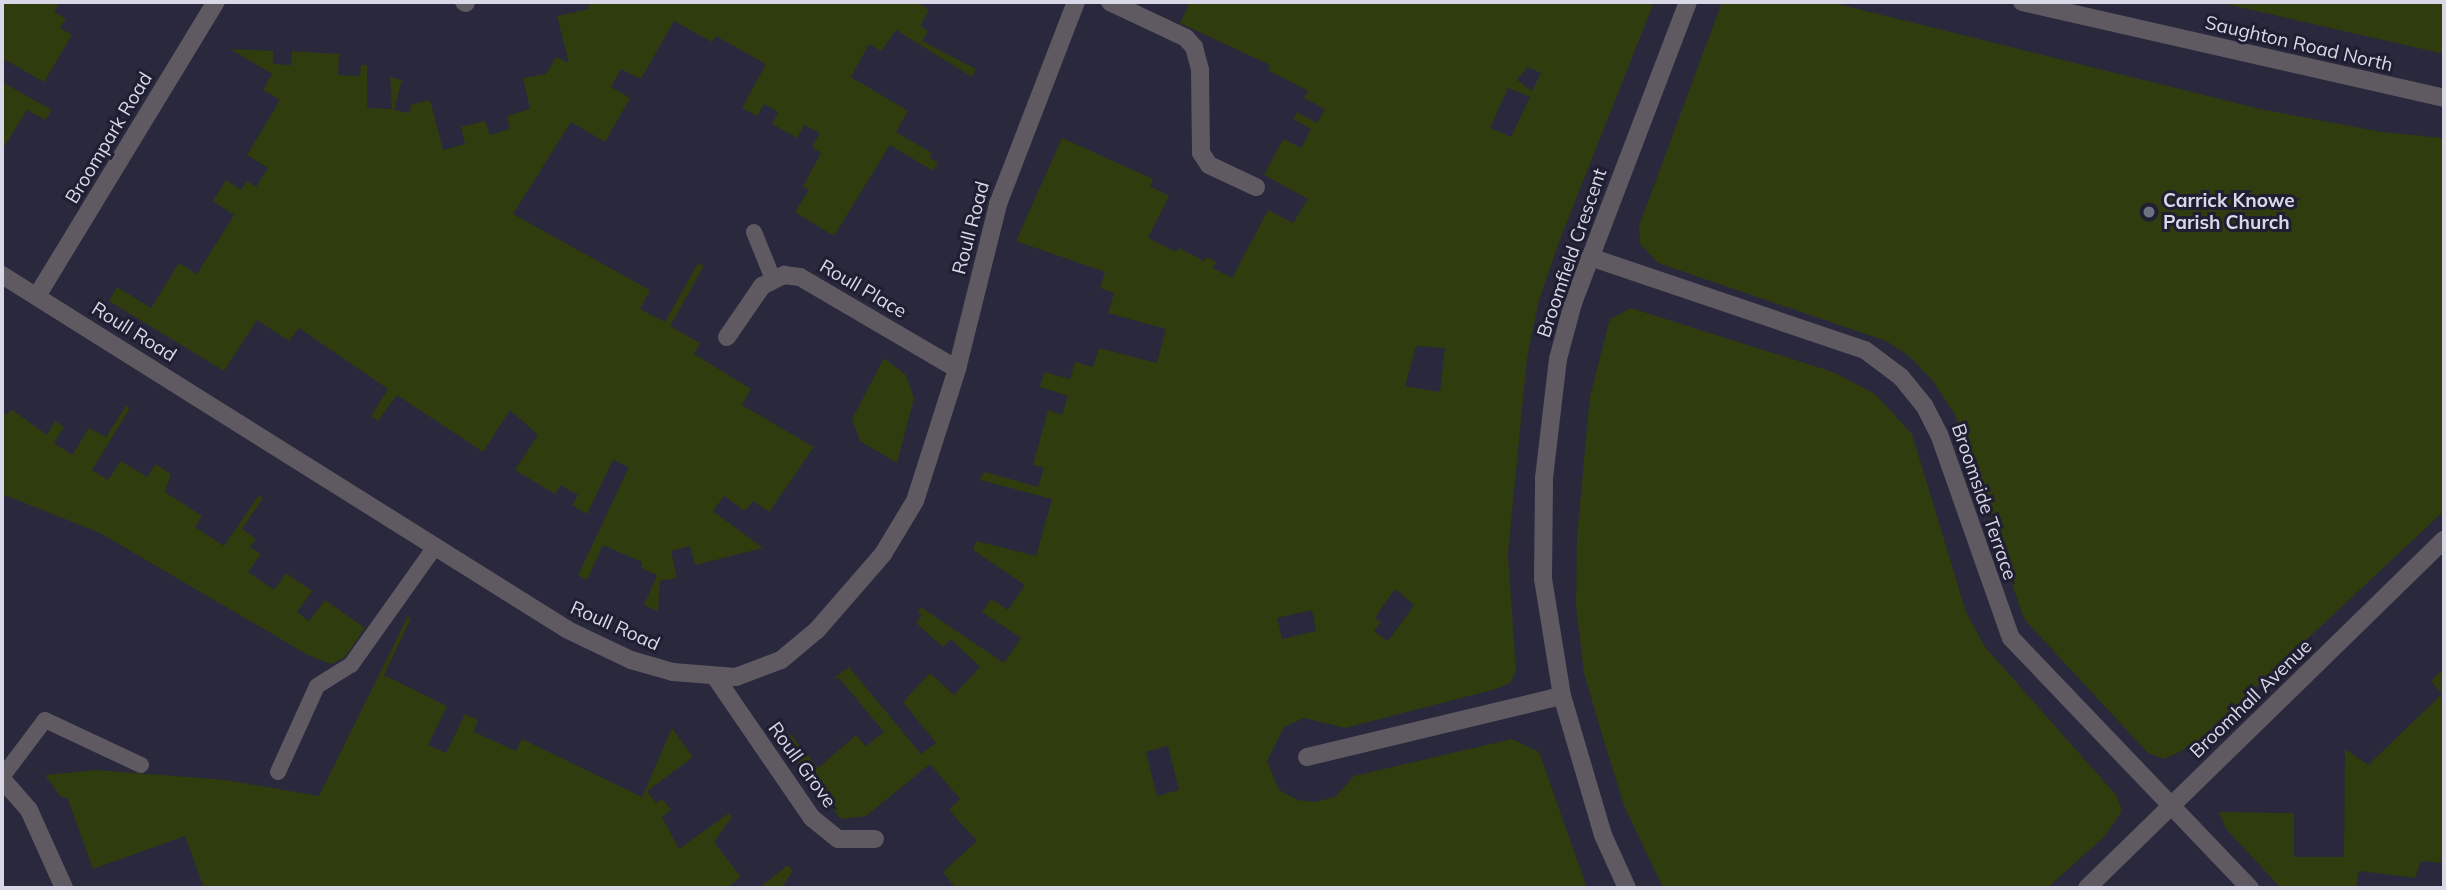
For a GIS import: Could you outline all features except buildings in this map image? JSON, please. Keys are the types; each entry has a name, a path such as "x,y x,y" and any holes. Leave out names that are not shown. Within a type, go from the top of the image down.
{"street":[{"name":"Broompark Road","path":"37,296 216,2"},
{"name":"Roull Road","path":"2,275 533,610 631,660 673,672 716,678 751,673 781,660 817,631 869,572 925,480 957,369 998,204 1076,2"},
{"path":"1110,2 1186,38 1200,70 1201,153 1209,165 1256,187"},
{"name":"Broomfield Crescent","path":"1627,888 1603,835 1562,696 1543,579 1544,478 1558,359 1590,257 1688,2"},
{"name":"Saughton Road North","path":"2022,2 2444,98"},
{"name":"Broomside Terrace","path":"1590,257 1864,350 1901,377 1939,434 2011,638 2170,808 2250,888"},
{"name":"Roull Place","path":"773,279 800,277 813,283 957,369"},
{"path":"727,337 753,296 773,279"},
{"name":"Broomhall Avenue","path":"2087,888 2444,540"},
{"name":"Roull Grove","path":"716,678 818,825 838,839 875,839"},
{"path":"1307,757 1562,696"},
{"path":"2,778 29,810 64,888"}],"lane":[{"path":"754,232 773,279"},
{"path":"278,772 317,686 351,665 435,547"},
{"path":"2,778 45,720 141,765"}],"green space":[{"path":"2,2 60,2 54,12 66,19 60,28 72,35 44,82 2,58"},
{"path":"588,2 917,2 929,10 920,26 928,31 922,41 976,69 972,77 896,30 881,51 869,44 851,77 908,111 896,132 932,153 929,158 938,162 933,171 890,145 834,236 795,212 809,190 803,186 821,153 812,147 820,133 804,125 797,138 772,124 778,112 764,104 757,116 742,108 766,64 716,36 712,42 674,21 641,79 621,69 611,87 630,98 605,142 571,122 513,214 650,290 640,309 665,322 698,263 704,266 670,326 700,343 694,354 751,389 742,405 814,447 769,512 753,501 745,511 724,496 713,511 763,548 695,565 690,546 671,551 677,578 660,581 658,611 644,605 657,575 641,568 642,562 603,545 587,580 578,575 629,467 613,460 587,514 572,505 578,495 561,485 555,494 515,470 538,435 510,410 483,452 397,395 378,421 371,416 388,389 299,328 289,341 257,320 224,371 109,301 117,287 151,308 179,263 197,274 234,215 213,201 226,180 241,190 247,181 256,187 268,168 247,155 280,100 263,90 272,74 230,49 273,51 273,64 291,65 292,51 339,54 338,75 360,76 361,65 367,65 367,108 392,109 390,77 402,80 394,110 409,113 412,104 430,100 443,150 465,144 461,127 485,121 490,135 510,129 507,116 530,109 523,78 546,74 556,57 569,63 557,16 589,9"},
{"path":"1190,2 1654,2 1559,242 1539,300 1527,358 1508,554 1516,671 1510,683 1496,689 1345,728 1304,718 1284,727 1267,761 1279,790 1298,800 1314,802 1335,797 1354,776 1512,739 1539,752 1587,888 956,888 943,872 977,841 949,810 960,799 930,764 866,816 841,819 781,741 790,734 818,768 856,735 866,746 884,732 839,678 833,679 849,667 921,754 936,743 903,702 930,673 954,695 980,667 951,639 943,647 916,623 922,615 918,612 921,607 1004,663 1021,638 982,612 991,599 1008,610 1025,585 973,550 976,541 1036,556 1052,499 980,480 981,476 985,472 1038,487 1044,468 1033,465 1048,410 1062,415 1068,396 1040,387 1044,372 1070,379 1075,362 1093,367 1099,348 1157,363 1166,329 1108,313 1114,293 1100,288 1105,272 1016,241 1062,138 1153,179 1150,186 1169,196 1148,238 1176,252 1179,248 1204,261 1207,257 1216,262 1213,268 1232,278 1268,210 1293,223 1308,199 1264,175 1283,139 1301,148 1311,129 1293,119 1297,112 1317,123 1325,109 1304,98 1308,91 1268,70 1270,65 1180,23","holes":["1528,67 1541,73 1532,91 1517,80","1508,88 1530,97 1511,137 1490,128","1416,346 1445,348 1440,392 1405,386","1395,589 1414,605 1388,641 1374,631 1381,622 1375,618","1312,610 1316,631 1282,639 1277,618","1168,746 1179,790 1157,796 1146,752"]},
{"path":"1722,2 1830,2 2260,109 2382,132 2444,138 2444,511 2194,745 2164,759 2148,753 2024,619 1955,415 1932,380 1909,356 1886,341 1658,263 1640,244 1639,226"},
{"path":"2217,2 2444,2 2444,54 2383,40"},
{"path":"2,82 52,110 45,120 27,110 2,150"},
{"path":"1631,308 1833,372 1875,394 1912,434 1966,612 1985,647 2117,796 2122,811 2105,836 2047,888 1663,888 1625,808 1602,735 1584,673 1576,605 1577,536 1590,396 1610,319"},
{"path":"884,358 906,375 914,398 897,463 860,441 852,419"},
{"path":"126,406 130,408 92,470 108,480 121,461 147,477 156,464 171,474 165,492 202,516 195,527 224,546 259,495 263,498 242,529 256,539 250,547 261,554 248,572 274,590 286,573 312,591 297,612 309,621 325,600 365,628 344,658 331,664 308,655 100,533 5,495 2,502 2,412 7,415 11,409 47,435 55,421 64,427 54,443 72,455 89,428 106,437"},
{"path":"408,616 411,618 384,675 447,706 428,745 446,753 465,714 478,720 474,732 516,751 522,739 642,797 672,728 693,757 647,791 656,803 662,799 671,810 662,817 679,849 729,813 732,817 714,842 741,877 727,888 204,888 185,836 93,869 67,797 61,797 45,775 96,770 226,780 319,796"},
{"path":"2444,668 2444,863 2421,861 2415,878 2359,871 2356,888 2281,888 2226,829 2219,812 2294,813 2294,857 2344,857 2345,749 2368,765 2442,694 2431,681"},
{"path":"788,865 793,871 783,885 795,888 759,888"}],"place":[{"name":"Carrick Knowe Parish Church","path":"2149,212"}]}
